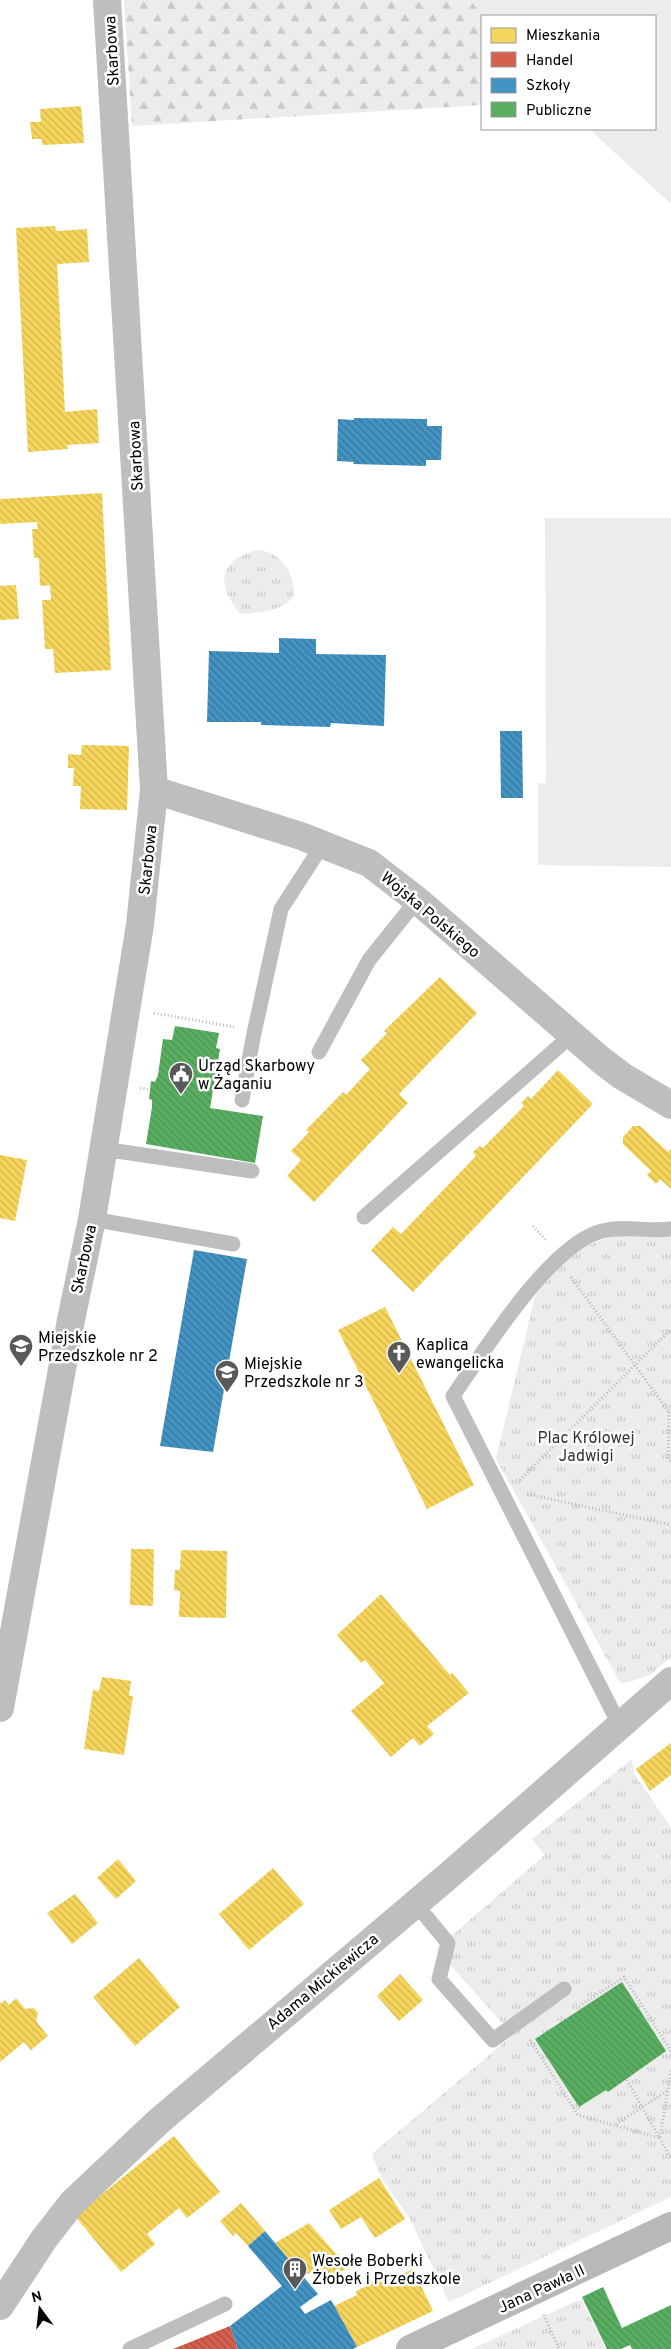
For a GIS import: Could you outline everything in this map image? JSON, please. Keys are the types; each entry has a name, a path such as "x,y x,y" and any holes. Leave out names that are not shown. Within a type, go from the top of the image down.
{"main road":[{"name":"Jana Pawła II","path":"410,2349 440,2343 671,2226"}],"street":[{"name":"Skarbowa","path":"0,1708 71,1320 92,1219 140,925 154,790 107,0"},
{"name":"Wojska Polskiego","path":"154,790 323,844 369,863 416,900 622,1076 671,1105"},
{"name":"Adama Mickiewicza","path":"0,2306 44,2238 72,2203 113,2163 159,2121 415,1903 671,1681"}],"lane":[{"path":"242,1100 254,1030 281,909 323,844"},
{"path":"319,1052 369,960 416,900"},
{"path":"364,1217 573,1034"},
{"path":"103,1149 252,1171"},
{"path":"92,1219 233,1244"},
{"path":"620,1726 507,1493 453,1396 507,1318 557,1259 575,1243 602,1230 619,1228 671,1229"},
{"path":"415,1903 448,1942 439,1979 493,2040 564,1990"},
{"path":"130,2349 225,2304"}],"path":[{"path":"146,1012 254,1030"},
{"path":"557,1259 670,1412 668,1459 671,1462"},
{"path":"507,1493 671,1329"},
{"path":"507,1493 671,1525"},
{"path":"576,2008 624,1977 671,2051"},
{"path":"537,2034 529,2039 578,2115 660,2138"},
{"path":"660,2138 671,2069"},
{"path":"627,2080 671,2158"},
{"path":"615,2124 668,2090"},
{"path":"542,2310 559,2349"}],"green space":[{"path":"124,0 470,0 483,15 481,15 481,105 132,126"},
{"path":"470,0 671,0 671,204 590,130 656,130 656,15 483,15"},
{"path":"545,518 671,518 671,867 538,865 538,783 546,783"},
{"path":"256,550 272,554 284,564 292,579 294,596 283,606 270,611 240,614 227,593 225,576 228,568 234,561"},
{"name":"Plac Królowej Jadwigi","path":"619,1235 671,1237 671,1657 650,1675 621,1684 496,1459 535,1296 552,1274 571,1256 592,1244"},
{"path":"632,1759 634,1774 671,1827 671,2197 449,2302 410,2219 381,2177 372,2154 513,2035 436,1949 545,1855 532,1839"},
{"path":"581,2299 606,2349 472,2349"}],"building: Mieszkania":[{"path":"81,106 84,143 42,145 42,139 32,139 30,122 41,122 40,109"},
{"path":"55,226 56,231 87,229 89,262 57,264 65,412 97,409 99,443 67,445 68,449 28,452 16,228"},
{"path":"102,493 111,670 55,673 53,649 45,649 42,600 51,600 50,585 40,586 39,558 34,558 32,529 38,529 37,522 0,524 0,499"},
{"path":"16,585 19,619 0,620 0,586"},
{"path":"82,745 129,746 127,810 80,809 81,786 73,786 74,768 68,768 68,754 81,755"},
{"path":"440,977 477,1013 399,1094 408,1103 314,1202 287,1176 301,1160 291,1151 309,1132 306,1130 343,1092 346,1095 370,1069 361,1060 387,1033 384,1031"},
{"path":"558,1070 593,1104 413,1292 371,1250 393,1227 401,1234 476,1156 473,1152 480,1146 483,1148 524,1106 521,1103 528,1096 531,1099"},
{"path":"633,1126 640,1126 668,1152 671,1149 671,1189 660,1179 656,1184 647,1175 651,1171 623,1144 623,1137"},
{"path":"0,1155 27,1160 15,1221 0,1218"},
{"path":"385,1307 474,1485 427,1509 338,1330"},
{"path":"131,1549 154,1549 153,1606 130,1605"},
{"path":"181,1550 227,1551 226,1618 179,1617 180,1591 174,1590 175,1570 180,1570"},
{"path":"381,1594 450,1675 452,1673 469,1693 427,1726 434,1734 420,1746 413,1738 391,1757 351,1711 384,1683 365,1660 361,1663 337,1635"},
{"path":"102,1677 131,1681 129,1696 133,1696 124,1755 84,1749 93,1690 99,1691"},
{"path":"671,1743 671,1775 650,1791 636,1769"},
{"path":"118,1859 136,1881 116,1899 97,1878"},
{"path":"273,1868 304,1904 249,1950 219,1914"},
{"path":"75,1894 98,1923 72,1944 47,1913"},
{"path":"139,1958 180,2007 135,2046 93,1997"},
{"path":"400,1974 423,2000 399,2021 377,1996"},
{"path":"16,1998 25,2009 34,2008 38,2013 36,2021 48,2036 31,2050 24,2042 0,2062 0,2004 5,2000 9,2005"},
{"path":"174,2136 220,2192 187,2218 179,2208 147,2234 155,2244 121,2272 75,2216"},
{"path":"379,2178 405,2219 375,2238 361,2217 341,2229 329,2210"},
{"path":"241,2203 265,2231 248,2246 236,2233 233,2236 220,2221"},
{"path":"309,2223 336,2254 339,2254 345,2270 319,2279 314,2271 303,2276 275,2243"},
{"path":"413,2269 433,2311 357,2347 334,2306 357,2295 356,2291 390,2275 392,2279"}],"building: Handel":[{"path":"230,2326 238,2349 173,2349"}],"building: Szkoły":[{"path":"354,418 427,419 427,426 442,426 441,460 426,460 426,466 353,464 354,462 337,461 338,419 354,420"},
{"path":"279,638 316,639 316,654 386,655 384,726 331,723 330,727 261,725 261,722 207,722 209,651 279,653"},
{"path":"500,731 522,731 523,798 501,798"},
{"path":"194,1250 247,1259 213,1452 160,1446"},
{"name":"Wesołe Boberki Żłobek i Przedszkole","path":"265,2231 318,2294 300,2307 305,2314 331,2300 357,2347 353,2349 238,2349 230,2326 282,2286 248,2246"}],"building: Publiczne":[{"name":"Urząd Skarbowy w Żaganiu","path":"175,1026 219,1033 216,1048 220,1049 210,1108 263,1116 255,1163 146,1144 152,1107 152,1100 149,1099 151,1081 155,1082 158,1075 163,1039 172,1040"},
{"path":"622,1982 666,2051 608,2092 606,2090 579,2107 535,2039"},
{"path":"603,2287 622,2328 671,2305 671,2349 632,2349 630,2345 621,2349 607,2349 582,2297"}],"place":[{"name":"Urząd Skarbowy w Żaganiu","path":"181,1095"},
{"name":"Miejskie Przedszkole nr 2","path":"21,1367"},
{"name":"Kaplica ewangelicka","path":"399,1374"},
{"name":"Miejskie Przedszkole nr 3","path":"227,1393"},
{"name":"Wesołe Boberki Żłobek i Przedszkole","path":"295,2290"}]}
